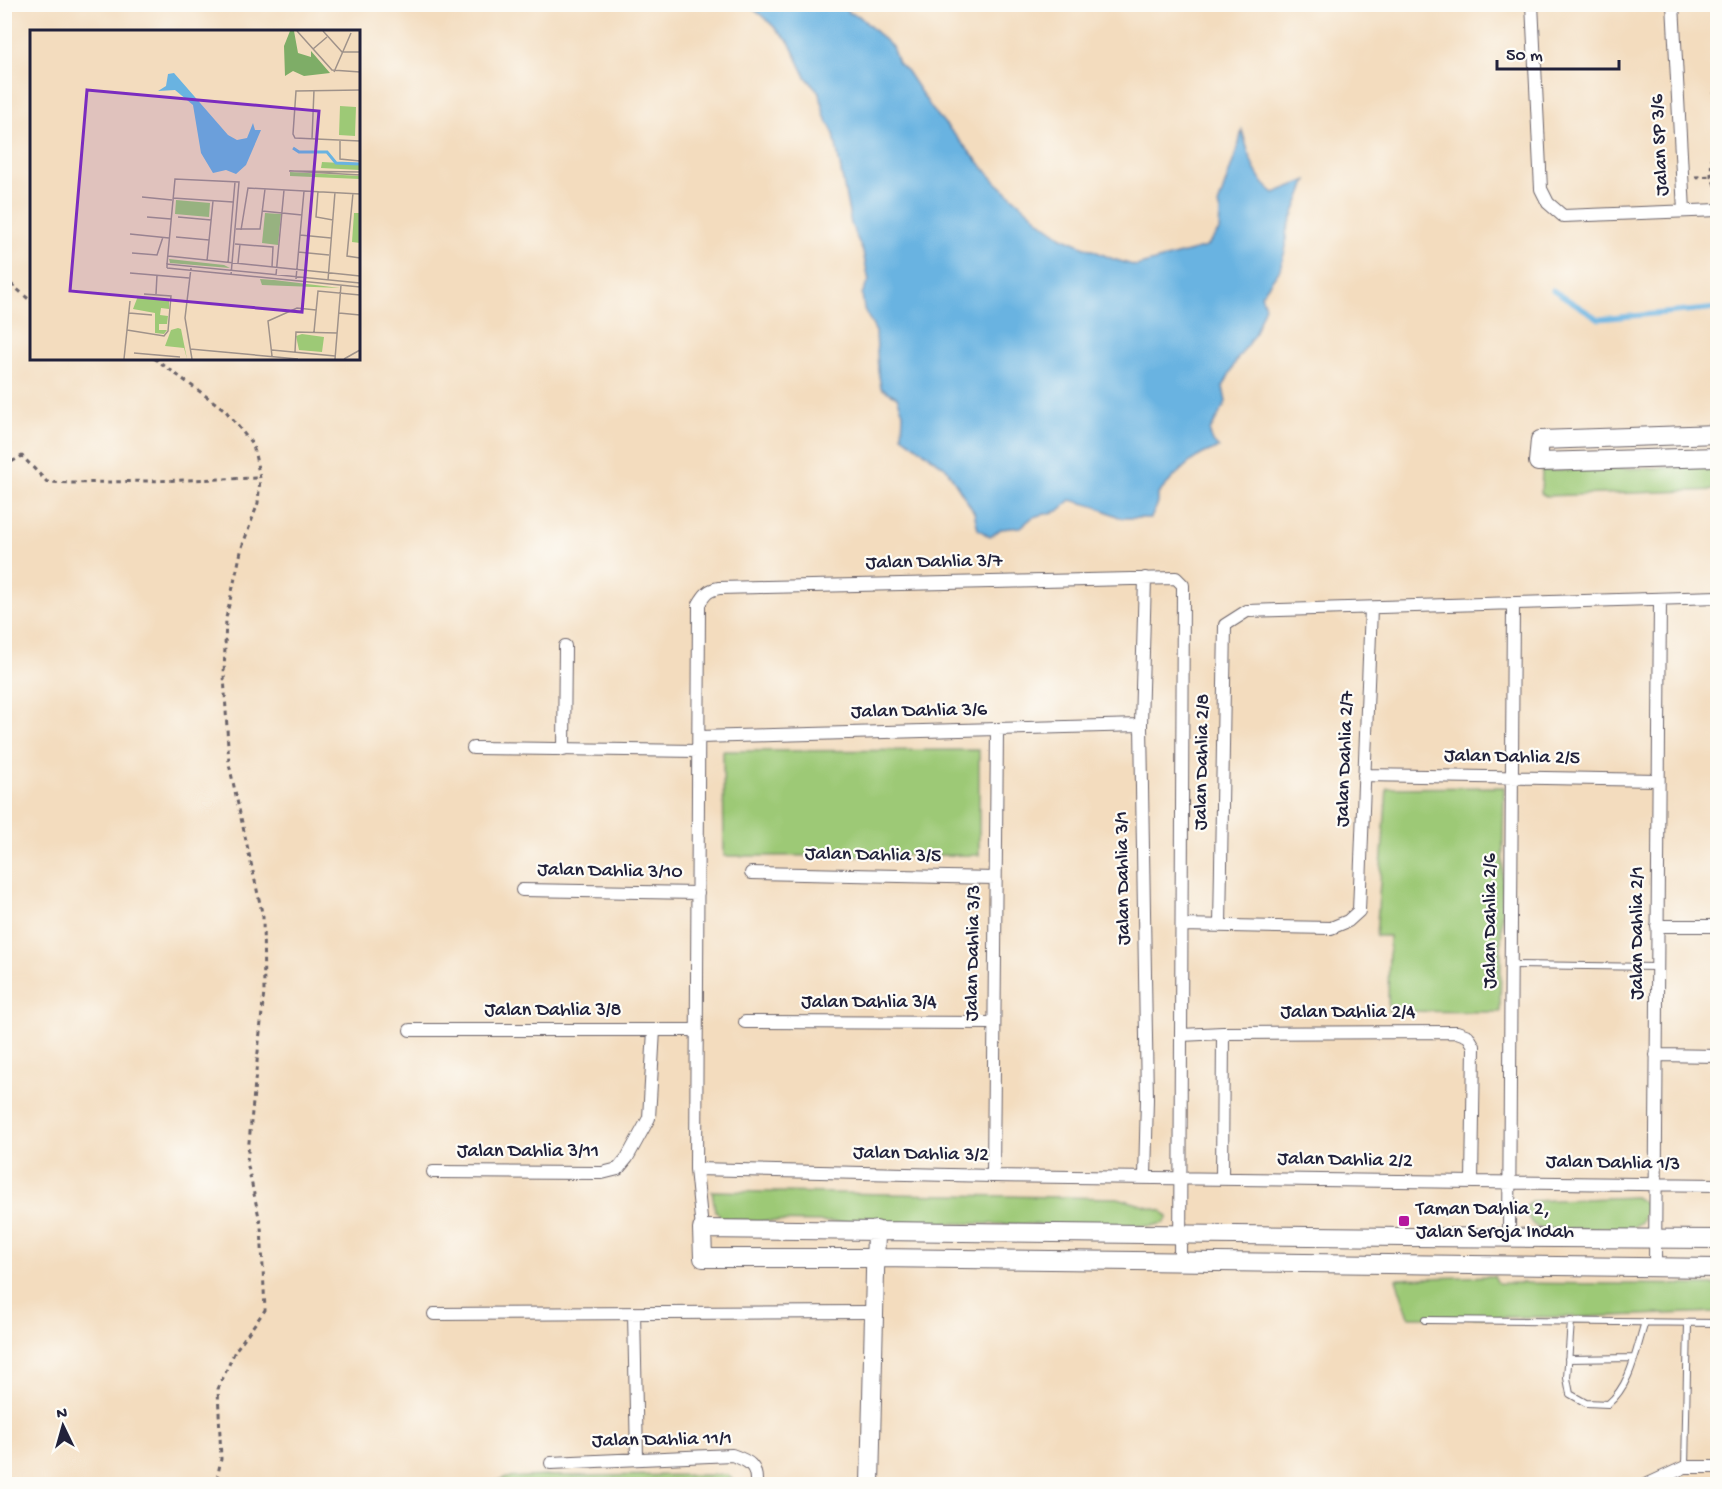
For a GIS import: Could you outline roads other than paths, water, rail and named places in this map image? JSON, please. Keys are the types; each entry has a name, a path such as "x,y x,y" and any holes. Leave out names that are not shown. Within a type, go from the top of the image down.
{"street":[{"path":"1532,4 1541,189 1548,203 1563,216 1718,210"},
{"name":"Jalan SP 3/6","path":"1673,4 1684,211"},
{"path":"1718,434 1540,440 1538,462 1718,457"},
{"name":"Jalan Dahlia 3/1","path":"1145,578 1141,725 1147,1098 1146,1177"},
{"name":"Jalan Dahlia 3/7","path":"699,737 699,604 710,590 1176,578 1184,585 1182,925"},
{"path":"1371,608 1718,597"},
{"name":"Jalan Dahlia 2/1","path":"1655,1267 1660,599"},
{"name":"Jalan Dahlia 2/6","path":"1509,1237 1513,604"},
{"name":"Jalan Dahlia 2/8","path":"1220,926 1225,625 1247,611 1371,608"},
{"name":"Jalan Dahlia 2/7","path":"1220,926 1330,928 1348,921 1359,910 1371,608"},
{"path":"564,750 566,646"},
{"name":"Jalan Dahlia 3/6","path":"699,737 1141,725"},
{"name":"Jalan Dahlia 3/3","path":"993,1176 997,729"},
{"path":"699,737 696,1169 703,1258 1718,1268"},
{"path":"473,748 698,751"},
{"name":"Jalan Dahlia 2/5","path":"1364,775 1658,780"},
{"name":"Jalan Dahlia 3/5","path":"751,873 995,878"},
{"name":"Jalan Dahlia 3/10","path":"522,890 698,893"},
{"path":"1180,1263 1182,925 1220,926"},
{"path":"1657,926 1718,926"},
{"name":"Jalan Dahlia 3/4","path":"745,1022 993,1023"},
{"name":"Jalan Dahlia 3/8","path":"410,1030 696,1030"},
{"name":"Jalan Dahlia 3/11","path":"433,1172 602,1173 618,1169 627,1158 649,1118 654,1030"},
{"name":"Jalan Dahlia 2/4","path":"1181,1035 1239,1032 1457,1032 1468,1036 1474,1046 1472,1182"},
{"path":"1222,1179 1223,1033"},
{"path":"1656,1055 1718,1056"},
{"name":"Jalan Dahlia 3/2","path":"696,1169 1180,1178"},
{"name":"Jalan Dahlia 2/2","path":"1180,1178 1509,1182"},
{"name":"Jalan Dahlia 1/3","path":"1509,1182 1718,1185"},
{"path":"702,1229 1718,1239"},
{"path":"870,1485 876,1230"},
{"path":"434,1314 873,1312"},
{"path":"634,1313 637,1459"},
{"name":"Jalan Dahlia 11/1","path":"551,1463 732,1455 747,1460 756,1473 756,1485"},
{"path":"1648,1485 1685,1467 1718,1467"}],"lane":[{"path":"1510,965 1657,967"},
{"path":"1425,1320 1718,1323"},
{"path":"1571,1322 1567,1378 1570,1394 1587,1403 1608,1404 1618,1395 1634,1358 1645,1322"},
{"path":"1685,1467 1688,1323"},
{"path":"1568,1359 1634,1358"}],"water":[{"path":"748,5 840,5 850,13 859,16 892,47 898,63 906,70 932,109 996,182 1062,237 1113,259 1136,266 1206,247 1219,231 1218,205 1242,130 1256,173 1274,193 1307,180 1286,233 1286,247 1280,269 1261,295 1265,306 1254,335 1236,361 1223,387 1226,402 1210,431 1211,440 1219,448 1200,455 1178,473 1158,494 1158,503 1151,518 1121,518 1097,507 1071,500 1058,511 1033,517 1021,527 1001,529 990,537 978,529 974,512 946,468 902,436 903,413 897,397 881,388 876,332 864,309 862,294 869,281 863,252 851,224 834,134 824,115 820,93 806,77 789,42"}],"waterway":[{"path":"1553,290 1599,319 1718,308"}],"place":[{"name":"Taman Dahlia 2, Jalan Seroja Indah","path":"1404,1221"}]}
